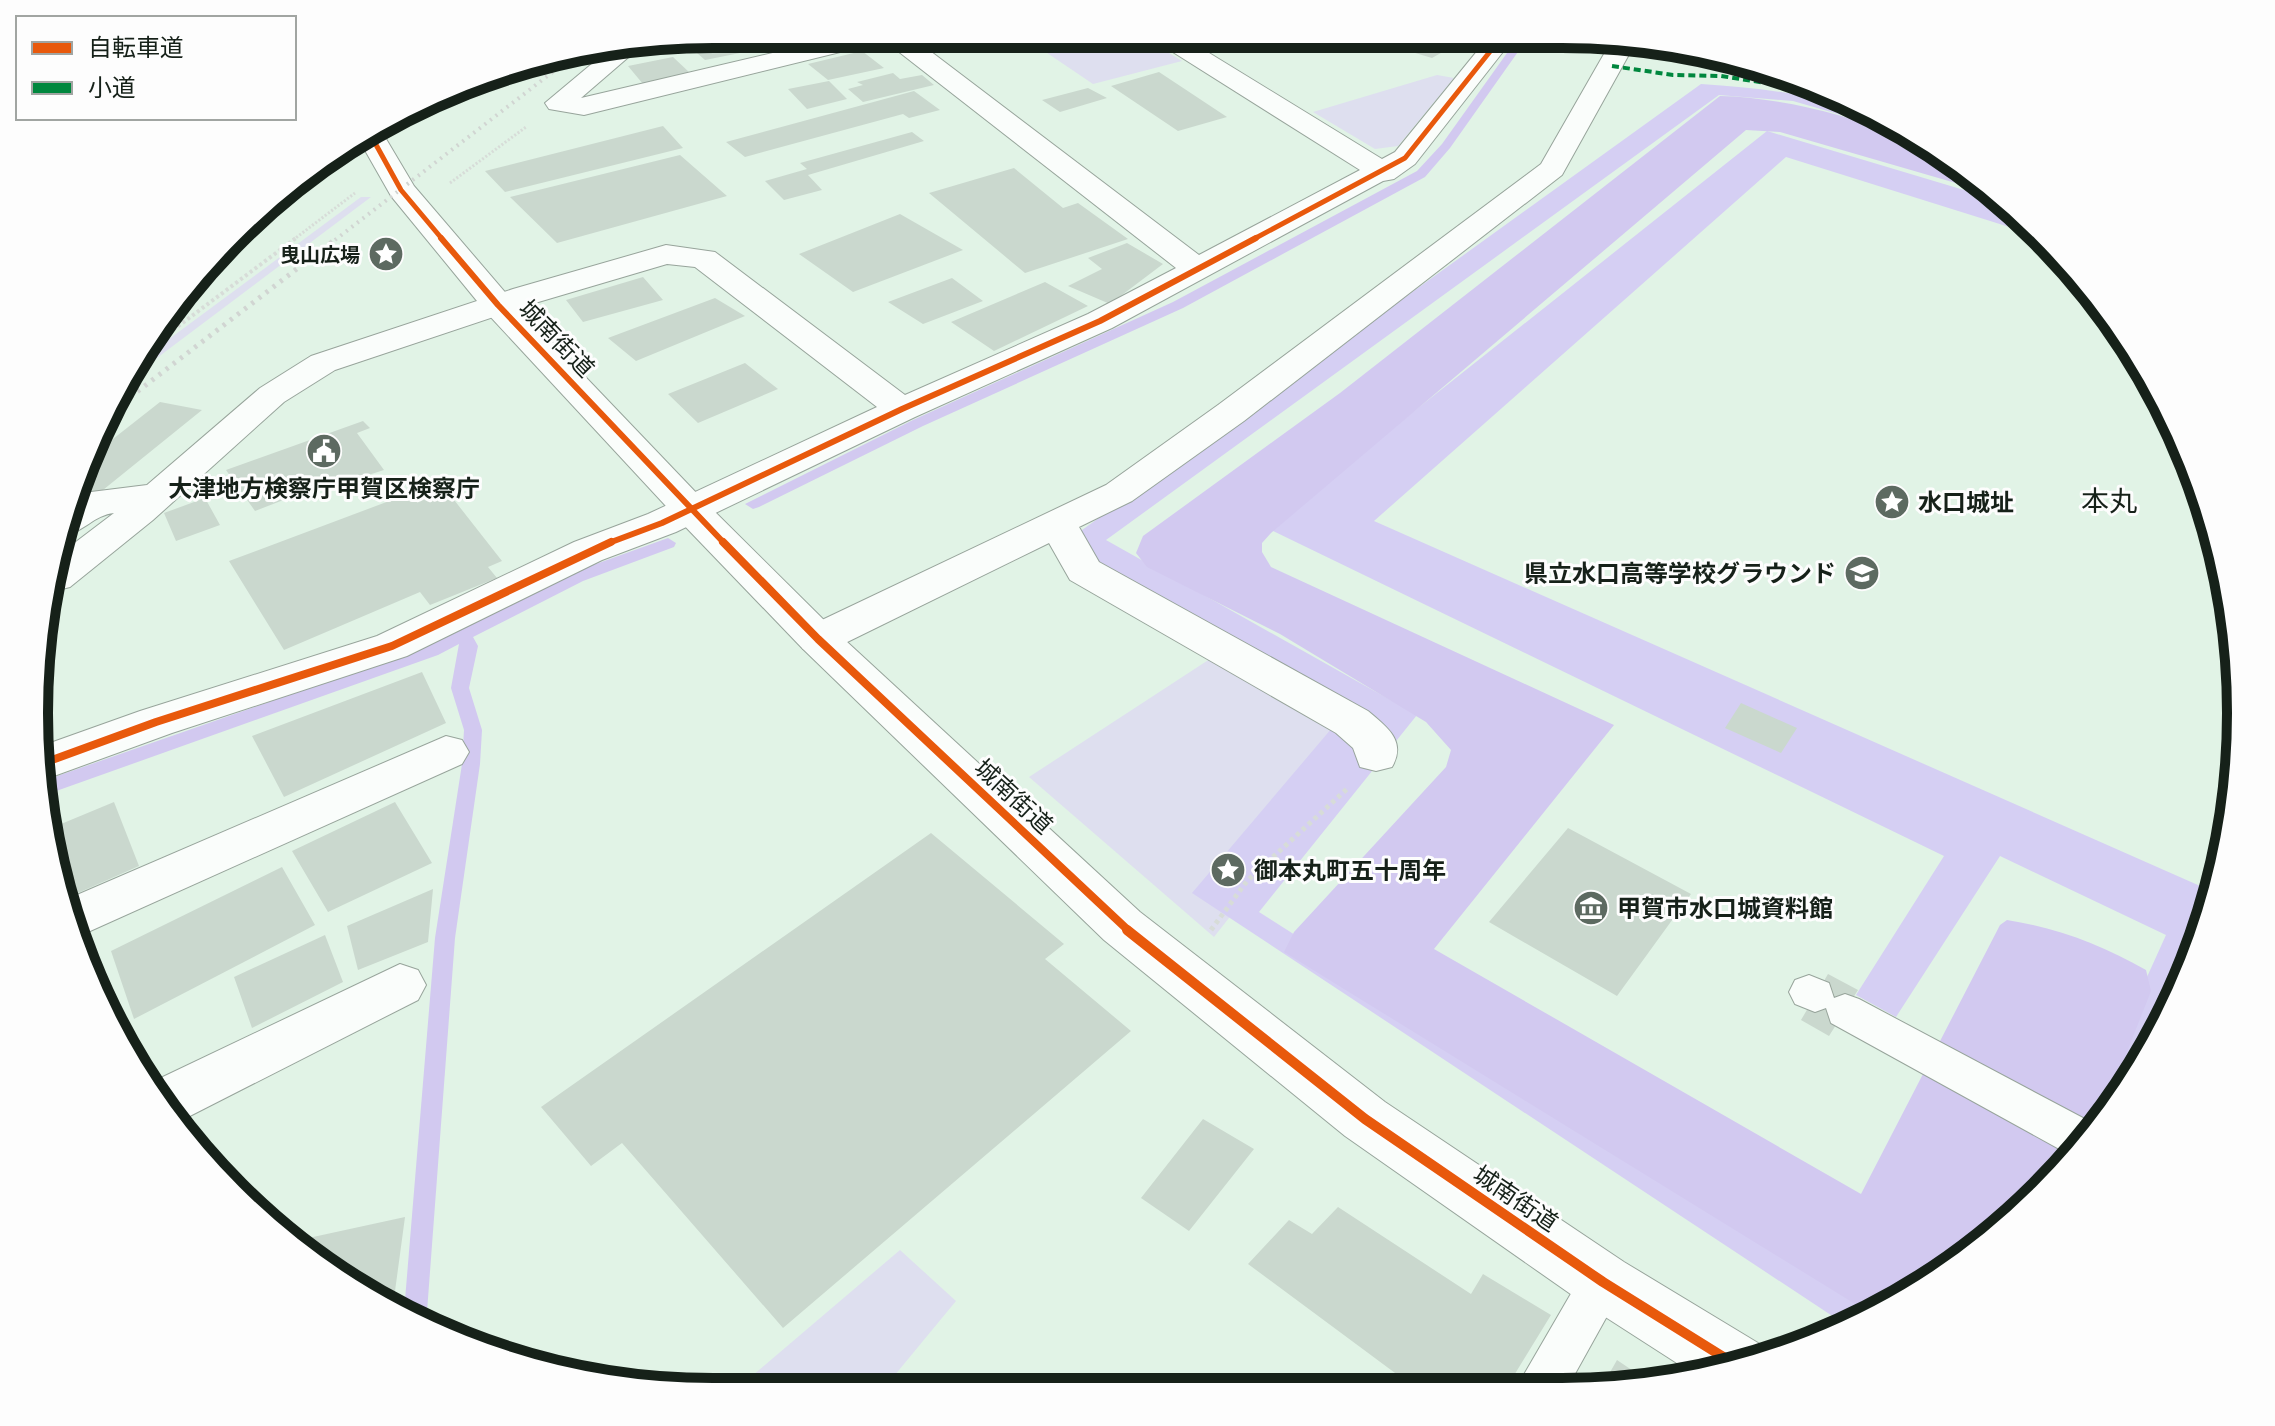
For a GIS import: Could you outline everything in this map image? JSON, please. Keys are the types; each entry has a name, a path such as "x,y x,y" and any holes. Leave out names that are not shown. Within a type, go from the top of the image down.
{"street":[{"path":"559,103 584,107 827,48"},
{"path":"910,48 1198,270"},
{"path":"1184,48 1384,173"},
{"path":"50,761 156,722 392,646 588,551 691,510 902,409 1100,321 1384,173 1405,158 1492,48"},
{"path":"818,639 1119,493 1219,422 1552,169 1618,50"},
{"path":"559,103 617,55"},
{"name":"城南街道","path":"374,141 401,190 498,305 691,510 818,639 1122,926 1232,1017 1365,1119 1603,1282 1724,1357"},
{"path":"64,572 272,395 323,363 666,254 704,259 902,409"},
{"path":"79,513 91,504 157,495"},
{"path":"1058,524 1084,571 1352,722 1375,742 1376,755"},
{"path":"80,915 446,752"},
{"path":"172,1099 400,985"}],"lane":[{"path":"1836,1007 2075,1136"},
{"path":"1546,1378 1603,1282"}],"path":[{"path":"448,184 559,103"},
{"path":"166,335 356,192"},
{"path":"1210,932 1247,881 1368,770 1376,755"}],"shaded area":[{"path":"1040,48 1161,48 1182,61 1093,84"},
{"path":"1437,75 1454,78 1398,146 1375,149 1313,112"},
{"path":"1701,84 1806,96 1866,122 1793,101 1719,95 1106,540 1417,715 1259,912 1870,1302 1836,1318 1192,893 1343,715 1064,543"},
{"path":"1720,96 1791,104 1867,124 1895,137 1969,187 1780,132 1746,130 1262,543 1262,552 1271,567 1614,725 1434,949 1861,1194 2000,925 2007,920 2062,933 2096,945 2146,970 2151,991 2115,1082 2062,1151 2032,1183 1967,1241 1894,1289 1860,1307 1284,952 1294,932 1446,767 1451,750 1426,722 1280,634 1147,567 1136,553 1143,536 1340,393"},
{"path":"1767,131 1978,194 2018,230 1786,157 1374,521 2203,887 2176,967 2138,1046 2091,1116 2085,1114 2166,935 2000,856 1896,1017 1856,995 1944,856 1267,528"},
{"path":"361,197 371,197 146,367 158,347"},
{"path":"1239,640 1381,725 1214,937 1029,777"},
{"path":"900,1250 956,1301 892,1378 750,1378"}],"building":[{"path":"692,48 741,48 745,52 705,60"},
{"path":"1399,48 1450,48 1432,58"},
{"path":"862,51 884,68 828,80 808,64"},
{"path":"673,57 690,73 643,84 628,66"},
{"path":"1159,72 1227,117 1178,131 1111,86"},
{"path":"893,73 900,79 922,75 934,85 863,102 848,89 863,85 857,82"},
{"path":"829,81 847,99 807,109 788,89"},
{"path":"1088,88 1107,98 1060,112 1042,100"},
{"path":"914,91 940,110 909,118 903,114 745,157 726,142"},
{"path":"663,126 683,148 505,192 485,171"},
{"path":"912,132 924,141 808,175 822,190 784,200 765,181 807,169 800,163"},
{"path":"680,155 727,196 557,243 510,197"},
{"path":"1014,168 1063,208 1078,203 1128,239 1025,273 929,193"},
{"path":"900,214 963,250 853,292 799,254"},
{"path":"1127,243 1163,264 1110,304 1068,286 1102,269 1088,258"},
{"path":"643,277 663,300 583,322 566,300"},
{"path":"952,278 983,301 923,324 888,302"},
{"path":"1045,282 1088,306 994,351 951,322"},
{"path":"715,298 745,316 636,361 608,338"},
{"path":"745,363 778,389 698,423 668,394"},
{"path":"160,402 202,410 98,494 86,492 105,445"},
{"name":"大津地方検察庁甲賀区検察庁","path":"363,421 370,428 357,433 384,470 359,478 348,475 255,511 226,470"},
{"path":"440,482 502,561 488,567 497,578 430,605 420,592 284,650 229,561"},
{"path":"205,498 220,525 176,541 164,513"},
{"path":"422,672 446,723 284,797 252,736"},
{"path":"1741,703 1797,728 1781,753 1725,728"},
{"path":"114,802 139,866 74,895 58,825"},
{"path":"395,802 432,863 328,912 292,851"},
{"name":"甲賀市水口城資料館","path":"1568,828 1691,894 1617,996 1489,922"},
{"path":"931,833 1064,944 1045,959 1131,1031 783,1328 622,1143 591,1166 541,1107"},
{"path":"282,867 315,925 134,1019 111,951"},
{"path":"433,889 428,942 358,970 347,926"},
{"path":"325,935 343,982 252,1028 234,977"},
{"path":"1828,974 1858,990 1829,1036 1801,1020"},
{"path":"1203,1119 1254,1149 1189,1231 1141,1198"},
{"path":"1338,1207 1471,1294 1483,1274 1551,1315 1512,1378 1402,1378 1248,1264 1289,1220 1312,1234"},
{"path":"405,1217 394,1296 344,1266 305,1239"},
{"path":"1617,1360 1637,1373 1608,1377"}],"waterway":[{"path":"753,504 918,423 1178,305 1421,174 1446,146 1516,48"},
{"path":"463,635 577,577 668,543"},
{"path":"52,785 432,651 463,635"},
{"path":"417,1308 445,938 471,764 473,730 460,688 469,646 463,635"}],"railway":[{"path":"335,240 560,67"},
{"path":"127,400 337,238"}],"marked path":[{"path":"1612,66 1673,75 1721,76 1782,86"}],"cycle path":[{"path":"50,761 156,722 392,646 588,551 662,523 902,409 1100,321 1405,158 1493,48"},
{"path":"374,141 401,190 498,305 691,510 818,639 1122,926 1245,1027 1365,1119 1603,1282 1724,1357"}],"place":[{"name":"曳山広場","path":"386,254"},
{"name":"大津地方検察庁甲賀区検察庁","path":"324,451"},
{"name":"水口城址","path":"1892,502"},
{"name":"県立水口高等学校グラウンド","path":"1862,573"},
{"name":"御本丸町五十周年","path":"1228,870"},
{"name":"甲賀市水口城資料館","path":"1591,908"}],"district":[{"name":"本丸","path":"2109,501"}]}
